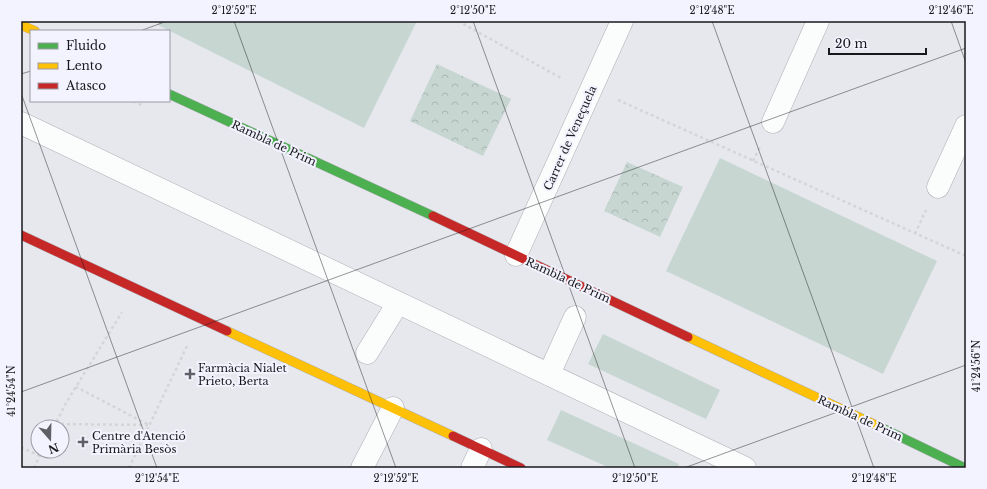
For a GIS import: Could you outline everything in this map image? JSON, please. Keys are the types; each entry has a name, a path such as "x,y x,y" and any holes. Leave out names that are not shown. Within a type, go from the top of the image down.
{"main road":[{"path":"21,24 33,30"},
{"name":"Rambla de Prim","path":"170,94 516,255 965,468"},
{"path":"21,235 393,408 477,459 521,468"}],"street":[{"name":"Carrer de Veneçuela","path":"516,255 622,21"},
{"path":"773,122 818,21"},
{"path":"21,123 745,468"},
{"path":"938,187 966,126"},
{"path":"367,353 398,302"},
{"path":"549,374 575,317"},
{"path":"362,468 393,408"}],"path":[{"path":"458,21 561,78"},
{"path":"616,99 966,256"},
{"path":"57,419 122,312"},
{"path":"129,468 187,346"},
{"path":"76,387 149,425"},
{"path":"70,425 149,425"},
{"path":"21,446 30,451"},
{"path":"34,468 38,459"}],"green space":[{"path":"159,21 417,21 364,128 158,25"},
{"path":"437,64 511,99 483,156 410,121"},
{"path":"720,158 937,261 883,374 666,271"},
{"path":"627,162 683,187 660,237 604,211"},
{"path":"603,334 720,390 706,419 588,364"},
{"path":"561,410 679,464 677,468 610,468 547,440"}],"traffic: fast":[{"path":"170,94 433,216"},
{"path":"882,428 965,468"}],"traffic: slow":[{"path":"21,25 33,30"},
{"path":"227,331 453,436"},
{"path":"688,337 882,428"}],"traffic: jam":[{"path":"433,216 688,337"},
{"path":"21,235 227,331"},
{"path":"453,436 521,468"}],"place":[{"name":"Farmàcia Nialet Prieto, Berta","path":"190,374"},
{"name":"Centre d'Atenció Primària Besòs","path":"83,442"}]}
